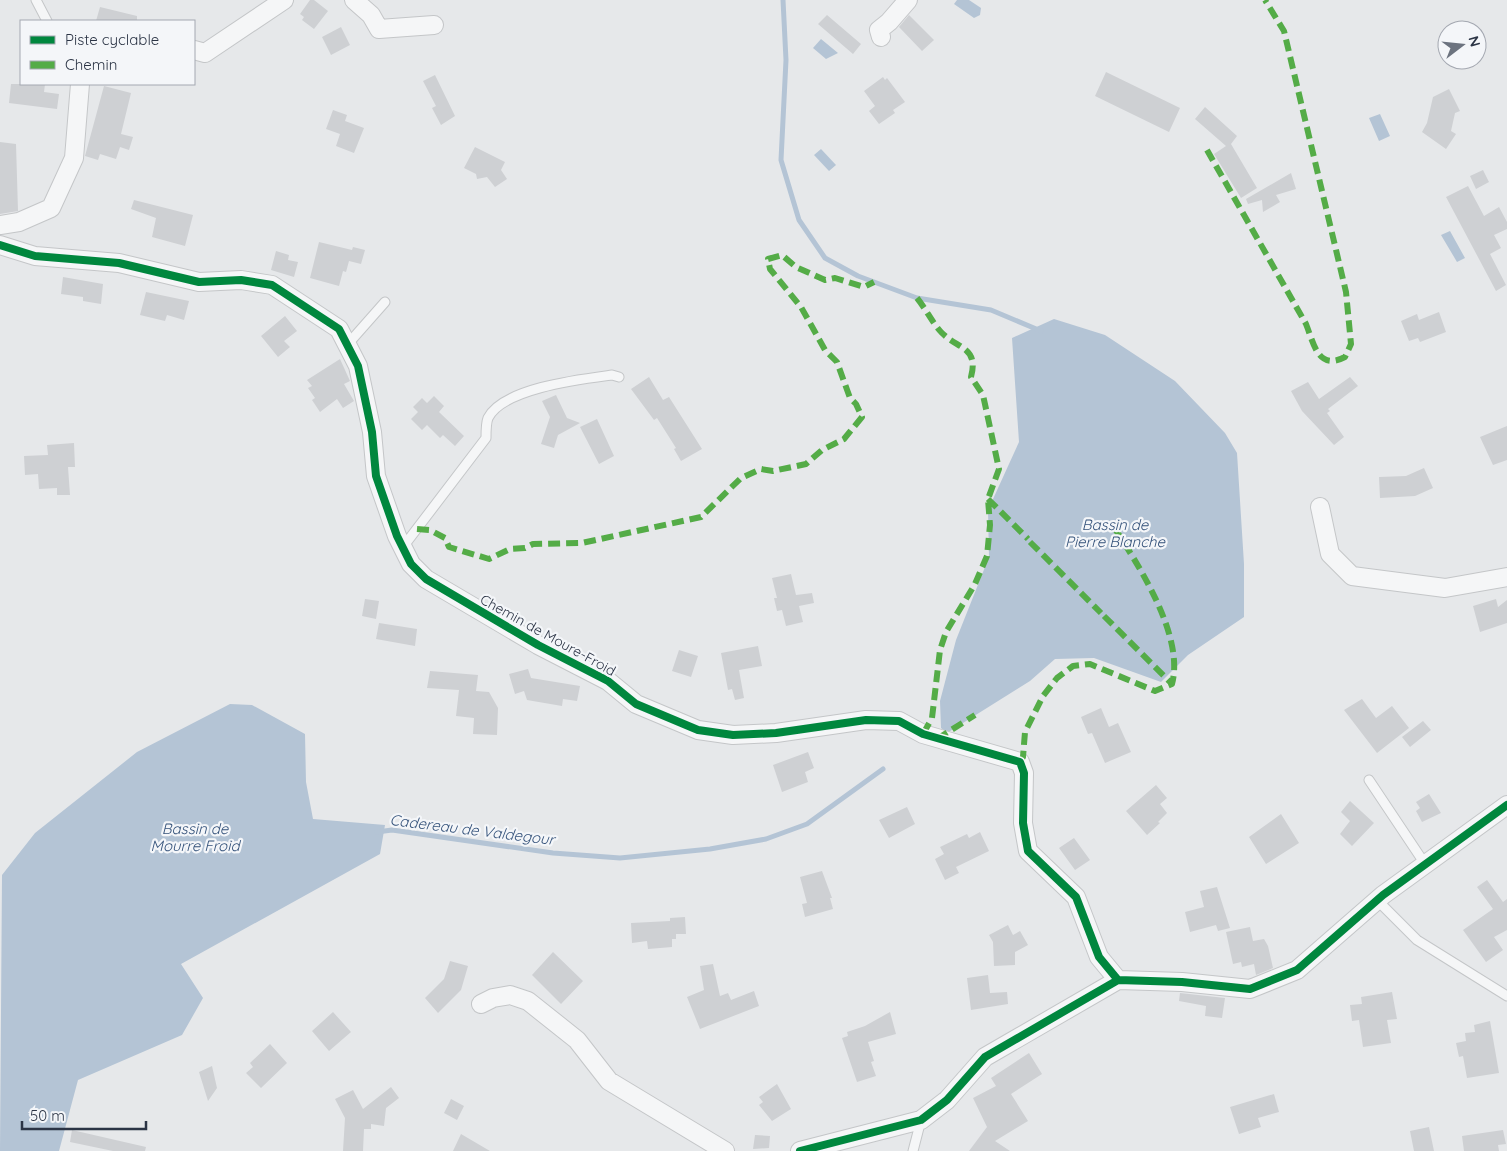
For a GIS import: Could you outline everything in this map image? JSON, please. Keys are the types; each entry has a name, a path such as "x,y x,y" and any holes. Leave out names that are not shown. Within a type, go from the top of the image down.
{"street":[{"path":"195,50 204,53 284,0"},
{"path":"354,0 371,15 379,29 434,25"},
{"path":"881,38 879,30 889,22 908,0"},
{"path":"0,226 19,222 51,208 74,158 80,85"},
{"name":"Chemin de Moure-Froid","path":"0,245 35,256 119,263 199,282 241,280 272,285 339,329 358,366 372,432 376,476 411,564 426,579 538,645 608,681 636,704 698,730 733,735 776,733 866,720 899,721 930,736 1020,762 1024,773 1024,823 1028,851 1076,897 1099,957 1118,980"},
{"path":"1320,507 1330,554 1352,576 1445,588 1507,577"},
{"path":"800,1151 921,1120 947,1100 985,1057 1118,980 1182,982 1250,989 1296,970 1377,900 1507,804"},
{"path":"481,1004 493,998 510,995 528,1001 577,1040 609,1081 726,1151"}],"lane":[{"path":"36,0 46,20"},
{"path":"347,345 385,302"},
{"path":"403,547 486,438 488,419 503,403 552,384 612,375 619,377"},
{"path":"1369,780 1425,864"},
{"path":"1377,900 1417,940 1507,996"},
{"path":"913,1151 921,1120"}],"water":[{"path":"957,0 969,0 981,8 980,15 974,18 954,4"},
{"path":"821,39 838,53 826,59 813,48"},
{"path":"1380,114 1390,136 1379,141 1369,118"},
{"path":"821,149 836,165 829,171 814,155"},
{"path":"1450,231 1465,258 1457,262 1441,235"},
{"name":"Bassin de Pierre Blanche","path":"1054,319 1105,335 1175,381 1225,433 1237,453 1244,564 1244,617 1188,655 1161,682 1094,658 1055,659 1030,681 947,733 941,728 940,701 956,640 989,557 988,510 1019,442 1012,338"},
{"name":"Bassin de Mourre Froid","path":"230,704 252,705 305,734 306,782 313,819 385,825 380,854 181,964 203,998 182,1035 78,1080 59,1151 0,1151 2,875 35,833 137,752"}],"building":[{"path":"310,0 314,0 328,11 314,29 302,20 304,17 300,14"},
{"path":"100,7 137,16 137,20 96,20"},
{"path":"827,15 861,44 853,54 818,24"},
{"path":"909,15 934,40 922,51 899,27"},
{"path":"341,27 350,45 331,55 322,37"},
{"path":"1106,72 1180,108 1169,132 1095,96"},
{"path":"435,75 455,116 441,125 432,108 436,106 423,81"},
{"path":"883,77 885,80 887,78 905,102 893,110 895,113 879,124 869,111 875,106 864,91"},
{"path":"11,84 45,85 44,92 59,94 57,109 9,103"},
{"path":"104,86 131,93 121,134 133,137 129,150 120,147 116,159 100,154 98,160 85,156"},
{"path":"1449,89 1460,111 1455,113 1451,131 1456,134 1446,149 1422,132 1427,123 1433,97"},
{"path":"1205,107 1237,136 1231,144 1257,188 1241,198 1214,154 1226,146 1195,119"},
{"path":"333,110 347,115 345,121 364,128 354,153 336,146 340,134 326,129"},
{"path":"0,142 16,144 18,211 0,214"},
{"path":"475,147 505,162 501,170 507,179 495,187 487,177 477,179 476,174 464,168"},
{"path":"1483,170 1489,182 1476,189 1470,176"},
{"path":"1291,173 1296,189 1276,195 1280,202 1263,212 1262,200 1248,204 1246,199"},
{"path":"1468,186 1484,216 1499,207 1507,222 1507,229 1494,235 1501,248 1490,254 1506,285 1496,291 1446,197"},
{"path":"134,200 193,215 185,246 152,237 156,218 131,209"},
{"path":"319,242 352,250 353,247 365,250 361,264 349,261 346,272 343,271 339,286 310,278"},
{"path":"276,251 289,255 288,260 298,262 294,277 271,270"},
{"path":"63,277 103,284 101,304 83,301 83,297 61,294"},
{"path":"146,292 189,301 184,320 167,315 165,321 140,315"},
{"path":"1439,312 1446,332 1420,342 1418,338 1409,341 1401,321 1417,314 1419,320"},
{"path":"285,316 297,331 284,341 290,347 278,357 261,336"},
{"path":"340,359 350,381 344,384 354,401 343,408 337,399 320,412 312,400 315,398 308,388 312,386 307,380"},
{"path":"649,377 663,400 669,397 702,449 681,461 674,449 676,448 657,418 654,420 631,389"},
{"path":"1350,377 1358,386 1328,409 1330,411 1327,413 1344,437 1334,445 1302,411 1291,391 1308,382 1319,399"},
{"path":"556,395 567,418 580,423 558,435 554,448 541,444 550,417 542,401"},
{"path":"434,396 444,406 439,412 464,436 455,446 443,435 440,438 427,425 422,430 411,419 418,412 413,407 422,398 427,403"},
{"path":"597,419 614,456 599,464 580,427"},
{"path":"1507,426 1507,460 1493,465 1480,437"},
{"path":"74,443 75,467 68,467 70,495 57,495 57,488 39,489 38,474 25,475 24,456 48,455 47,445"},
{"path":"1424,468 1433,488 1415,496 1380,498 1379,477 1406,476"},
{"path":"791,574 796,595 812,593 814,603 799,606 803,622 786,626 782,610 777,611 774,598 777,598 772,578"},
{"path":"365,599 379,601 376,619 362,616"},
{"path":"1496,599 1498,607 1507,600 1507,623 1480,632 1473,606"},
{"path":"379,623 417,629 415,646 376,639"},
{"path":"758,646 762,666 739,670 744,698 735,700 732,689 728,690 721,653"},
{"path":"679,650 698,656 691,677 672,671"},
{"path":"528,669 531,678 580,686 577,701 563,699 562,706 527,700 524,691 515,694 509,674"},
{"path":"430,671 478,675 476,691 489,692 498,708 497,735 473,734 474,718 456,716 459,690 427,688"},
{"path":"1362,699 1376,718 1392,706 1409,728 1377,753 1344,710"},
{"path":"1101,708 1109,727 1118,723 1131,752 1105,763 1092,733 1088,734 1081,717"},
{"path":"1423,721 1431,730 1410,747 1402,737"},
{"path":"808,752 814,768 805,772 808,782 782,792 773,765"},
{"path":"1156,785 1167,798 1160,804 1167,813 1158,822 1160,823 1147,835 1126,811"},
{"path":"1429,794 1441,813 1422,822 1416,811 1420,808 1416,802"},
{"path":"1350,801 1374,823 1352,846 1340,834 1350,821 1341,812"},
{"path":"907,807 915,824 889,838 879,820"},
{"path":"1281,814 1299,843 1266,864 1249,837"},
{"path":"980,832 989,851 956,867 959,873 945,880 935,859 944,854 940,847 967,834 969,838"},
{"path":"1074,838 1090,860 1075,870 1059,848"},
{"path":"822,871 832,898 830,898 833,909 805,917 802,904 807,903 800,877"},
{"path":"1487,880 1503,902 1507,899 1507,930 1494,937 1503,950 1486,962 1463,930 1493,909 1477,887"},
{"path":"1217,887 1230,928 1218,931 1216,925 1190,932 1185,912 1204,907 1200,891"},
{"path":"685,917 686,934 676,934 676,939 672,939 672,947 648,949 647,941 632,943 631,923 670,921 670,918"},
{"path":"1008,925 1013,935 1020,931 1028,945 1015,952 1015,965 994,966 993,942 989,935"},
{"path":"1250,927 1253,941 1264,939 1268,946 1273,968 1256,975 1254,964 1242,967 1241,962 1233,964 1226,932"},
{"path":"553,952 583,981 561,1004 532,975"},
{"path":"450,961 468,966 461,990 438,1013 425,998 444,979"},
{"path":"713,964 720,996 728,993 731,1000 754,991 759,1006 700,1029 687,997 704,990 700,966"},
{"path":"988,975 990,993 1007,992 1008,1004 971,1010 967,978"},
{"path":"1392,992 1397,1019 1387,1020 1391,1043 1363,1047 1359,1020 1352,1021 1350,1005 1362,1004 1361,997"},
{"path":"1180,993 1225,998 1222,1018 1205,1016 1206,1006 1179,1001"},
{"path":"333,1012 351,1032 329,1051 312,1031"},
{"path":"890,1012 896,1034 868,1042 874,1061 871,1062 876,1076 857,1082 842,1038 848,1036 847,1032 865,1026"},
{"path":"1490,1021 1499,1073 1467,1078 1463,1056 1459,1057 1456,1043 1466,1041 1465,1033 1475,1032 1474,1025"},
{"path":"270,1044 287,1063 261,1088 246,1073 253,1067 250,1063"},
{"path":"1029,1053 1042,1074 1011,1094 1028,1121 995,1141 1010,1151 969,1151 987,1127 973,1098 996,1086 991,1078"},
{"path":"212,1066 217,1088 208,1101 199,1072"},
{"path":"777,1084 791,1109 772,1121 759,1105 763,1102 759,1097"},
{"path":"391,1087 399,1098 386,1108 384,1126 371,1124 371,1129 364,1129 363,1151 343,1151 345,1118 335,1099 353,1090 363,1109"},
{"path":"1274,1094 1279,1112 1258,1118 1261,1127 1239,1134 1230,1107"},
{"path":"451,1099 464,1106 457,1120 444,1113"},
{"path":"1429,1127 1434,1151 1414,1151 1410,1131"},
{"path":"72,1130 146,1147 145,1151 113,1151 70,1142"},
{"path":"1503,1130 1506,1144 1498,1145 1499,1151 1464,1151 1462,1136"},
{"path":"461,1134 490,1151 453,1151"},
{"path":"755,1135 770,1136 769,1148 753,1149"}],"waterway":[{"name":"Cadereau de Valdegour","path":"783,0 786,60 781,160 799,220 825,258 858,276 917,298 991,310 1041,331"},
{"name":"Cadereau de Valdegour","path":"377,832 392,830 553,853 620,858 710,849 766,839 807,824 883,769"}],"marked path":[{"path":"1207,150 1306,324 1318,353 1329,361 1345,357 1351,344 1346,292 1284,31 1265,0"},
{"path":"417,529 430,530 445,538 449,547 489,559 510,549 525,548 533,544 582,543 701,517 741,478 761,469 773,471 806,464 822,450 844,439 862,417 856,404 850,398 837,362 825,350 801,307 770,269 768,259 782,255 796,267 825,280 835,278 864,287 874,282"},
{"path":"917,298 942,333 970,354 973,367 971,377 983,395 999,469 988,499 990,525 987,556 975,584 946,632 940,650 932,718 923,734"},
{"path":"988,499 1028,539"},
{"path":"1020,762 1023,757 1025,732 1043,696 1057,678 1073,666 1090,664 1155,691 1172,684 1174,665 1172,644 1165,622 1145,579 1112,524"},
{"path":"1030,542 1101,613"},
{"path":"1104,616 1172,684"},
{"path":"937,739 975,715"}],"cycle path":[{"path":"0,245 35,256 119,263 199,282 241,280 272,285 339,329 358,366 372,432 376,476 397,536 411,564 426,579 538,645 608,681 636,704 698,730 733,735 776,733 866,720 899,721 923,734 1020,762 1024,773 1023,823 1028,851 1076,897 1099,957 1118,980"},
{"path":"800,1151 921,1120 947,1100 985,1057 1118,980 1182,982 1250,989 1297,970 1383,895 1507,805"}]}
